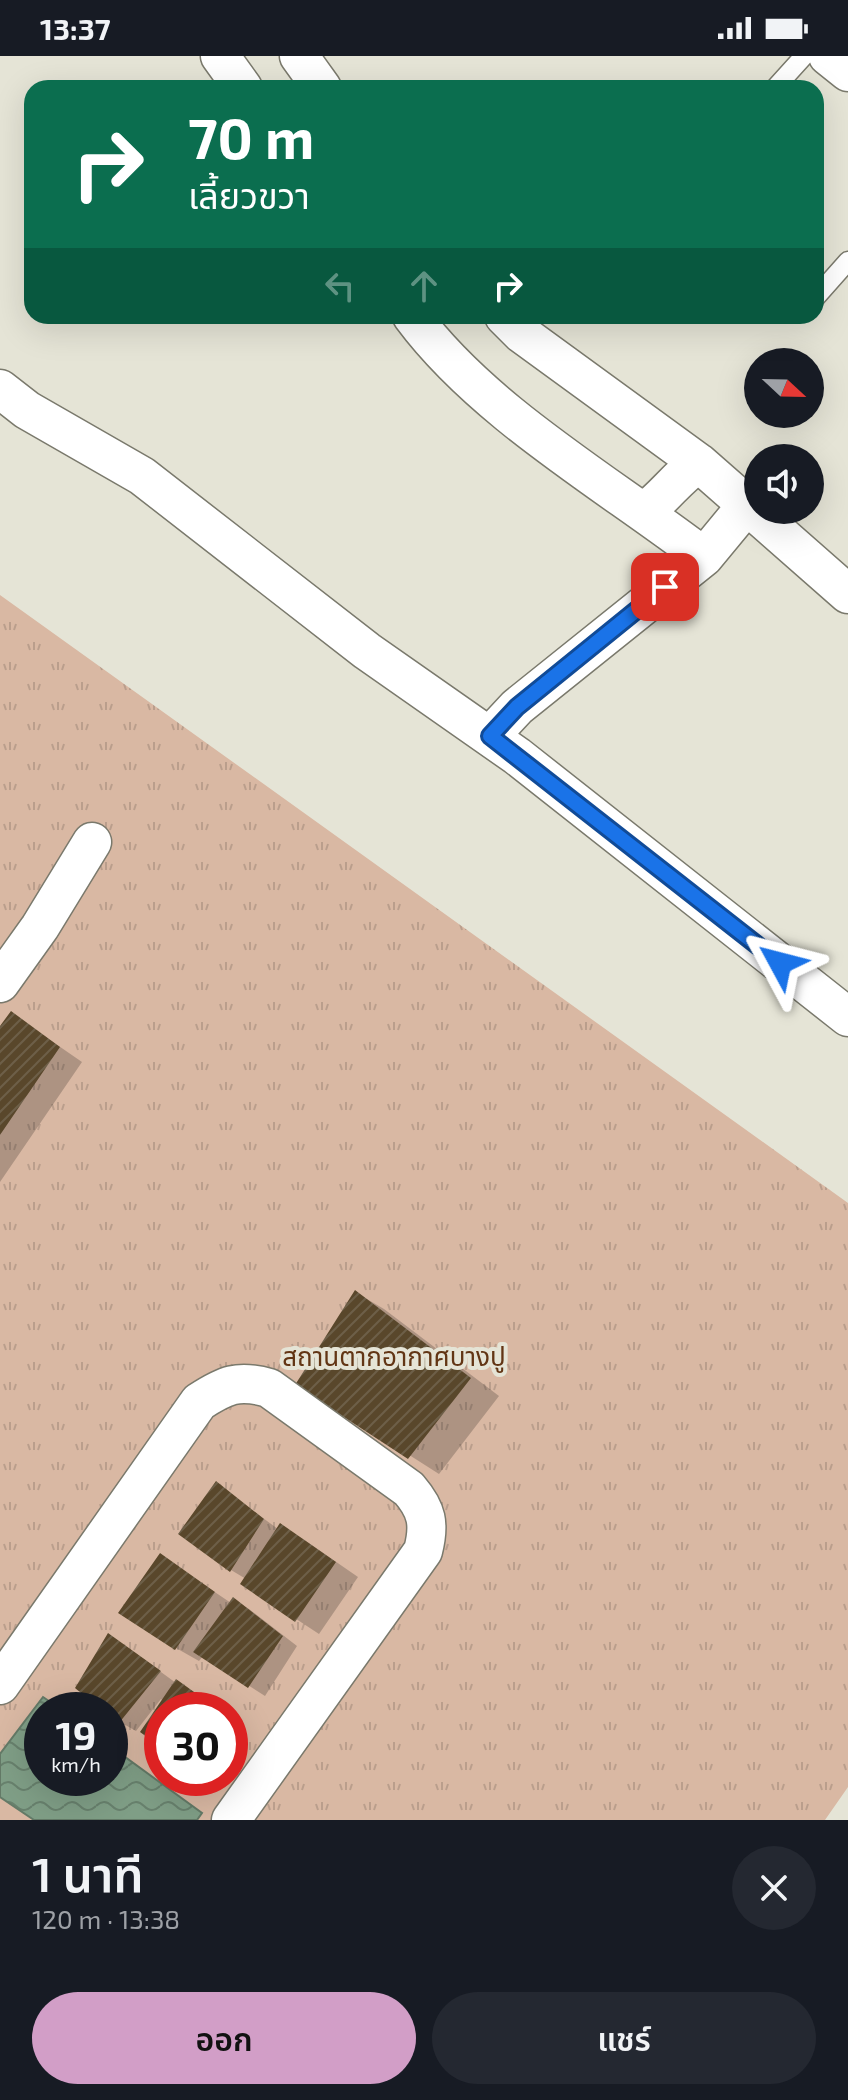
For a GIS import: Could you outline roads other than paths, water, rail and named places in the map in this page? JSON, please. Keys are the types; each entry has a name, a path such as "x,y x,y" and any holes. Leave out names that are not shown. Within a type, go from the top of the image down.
{"street":[{"path":"220,56 237,80"},
{"path":"299,56 316,80"},
{"path":"828,56 848,72"},
{"path":"419,324 465,377 617,495 671,487 744,504"},
{"path":"512,324 671,487 704,557"},
{"path":"0,389 27,410 142,476 367,651 490,736 848,1017"},
{"path":"490,736 517,707 704,557 744,509"},
{"path":"769,524 848,594"},
{"path":"0,983 40,927 92,842"},
{"path":"0,1685 199,1402 226,1384 247,1381 269,1388 409,1489 425,1508 428,1531 423,1551 231,1820"}],"lane":[{"path":"782,80 804,56"},
{"path":"824,288 848,261"}],"water":[{"path":"24,1722 24,1796 128,1796 128,1759 144,1771 144,1796 179,1796 202,1813 197,1820 34,1820 0,1797 0,1754"}],"park label":[{"name":"สถานตากอากาศบางปู","path":"394,1357"}]}
